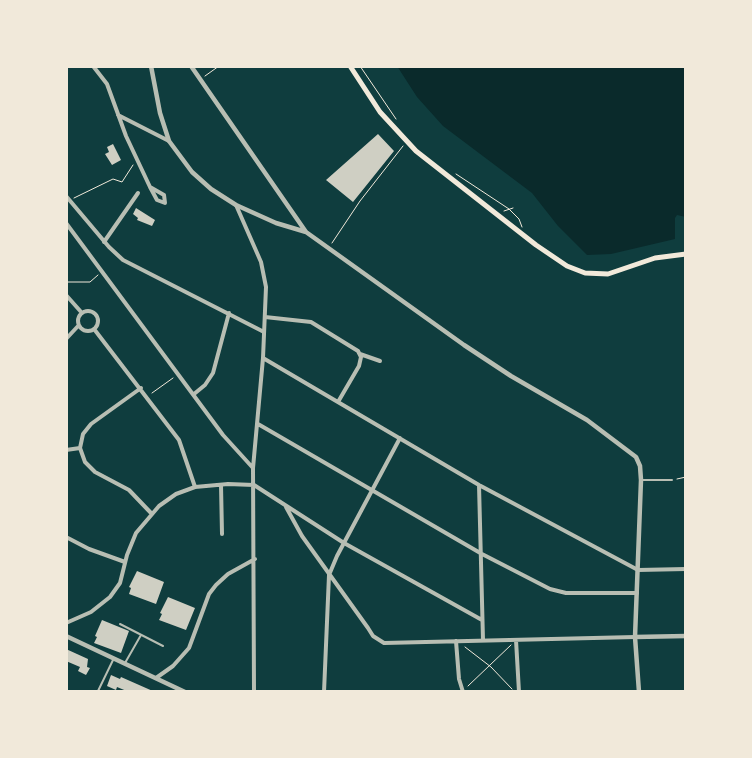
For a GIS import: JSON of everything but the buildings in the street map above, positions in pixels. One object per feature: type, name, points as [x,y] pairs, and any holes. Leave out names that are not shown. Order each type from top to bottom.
[{"type":"main road","points":[[350,66],[380,112],[406,142],[496,215],[555,259],[584,272],[608,274],[655,258],[686,254]]},
{"type":"street","points":[[93,66],[107,84],[137,161],[150,187],[158,200],[165,203],[164,196],[150,187]]},
{"type":"street","points":[[151,66],[160,113],[169,141],[201,181],[236,205],[276,223],[306,232],[464,346],[611,436],[636,457],[640,466],[641,480],[635,637],[639,692]]},
{"type":"street","points":[[191,66],[306,232]]},
{"type":"street","points":[[118,114],[169,141]]},
{"type":"street","points":[[104,242],[138,193]]},
{"type":"street","points":[[66,196],[68,202],[104,242],[132,265],[264,332]]},
{"type":"street","points":[[236,205],[264,270],[267,295],[253,468],[255,559],[254,692]]},
{"type":"street","points":[[66,223],[223,435],[253,468]]},
{"type":"street","points":[[66,295],[82,313]]},
{"type":"street","points":[[91,311],[96,315],[98,321],[94,329],[86,331],[79,325],[78,319],[82,313],[91,311]]},
{"type":"street","points":[[194,394],[213,373],[229,313]]},
{"type":"street","points":[[265,317],[311,322],[360,354],[380,361]]},
{"type":"street","points":[[66,339],[79,325]]},
{"type":"street","points":[[94,329],[141,388],[178,440],[195,487]]},
{"type":"street","points":[[338,402],[359,366],[360,354]]},
{"type":"street","points":[[263,358],[479,485],[638,570],[686,569]]},
{"type":"street","points":[[141,388],[91,424],[83,434],[80,448],[85,462],[96,472],[129,490],[151,513]]},
{"type":"street","points":[[258,424],[482,554],[555,591],[571,593],[637,593]]},
{"type":"street","points":[[324,692],[329,575],[400,438]]},
{"type":"street","points":[[66,450],[80,448]]},
{"type":"street","points":[[220,485],[222,534]]},
{"type":"street","points":[[66,624],[91,612],[110,597],[120,583],[125,562],[136,533],[151,513],[176,494],[195,487],[220,485],[254,486],[344,543],[482,620]]},
{"type":"street","points":[[479,485],[484,640]]},
{"type":"street","points":[[284,505],[302,536],[329,575],[379,641],[391,644],[686,636]]},
{"type":"street","points":[[66,537],[89,549],[125,562]]},
{"type":"street","points":[[156,678],[172,666],[189,648],[209,594],[216,585],[228,574],[255,559]]},
{"type":"street","points":[[66,636],[185,692]]},
{"type":"street","points":[[516,640],[519,692]]},
{"type":"street","points":[[456,641],[462,691]]},
{"type":"lane","points":[[641,480],[672,480]]},
{"type":"lane","points":[[120,624],[163,646]]},
{"type":"lane","points":[[125,663],[142,635]]},
{"type":"lane","points":[[98,691],[114,658]]},
{"type":"path","points":[[200,79],[219,66]]},
{"type":"path","points":[[360,66],[397,121]]},
{"type":"path","points":[[329,248],[360,201],[406,142]]},
{"type":"path","points":[[68,202],[112,179],[122,182],[137,161]]},
{"type":"path","points":[[456,174],[509,209],[519,219],[522,227]]},
{"type":"path","points":[[496,215],[513,208]]},
{"type":"path","points":[[66,282],[90,282],[102,271]]},
{"type":"path","points":[[147,396],[178,374]]},
{"type":"path","points":[[672,480],[686,478]]},
{"type":"path","points":[[462,691],[491,667],[516,640]]},
{"type":"path","points":[[456,641],[491,667],[514,692]]},
{"type":"water","points":[[397,66],[686,66],[686,217],[677,215],[675,218],[675,239],[611,254],[587,255],[558,226],[532,193],[443,126],[417,97]]}]
